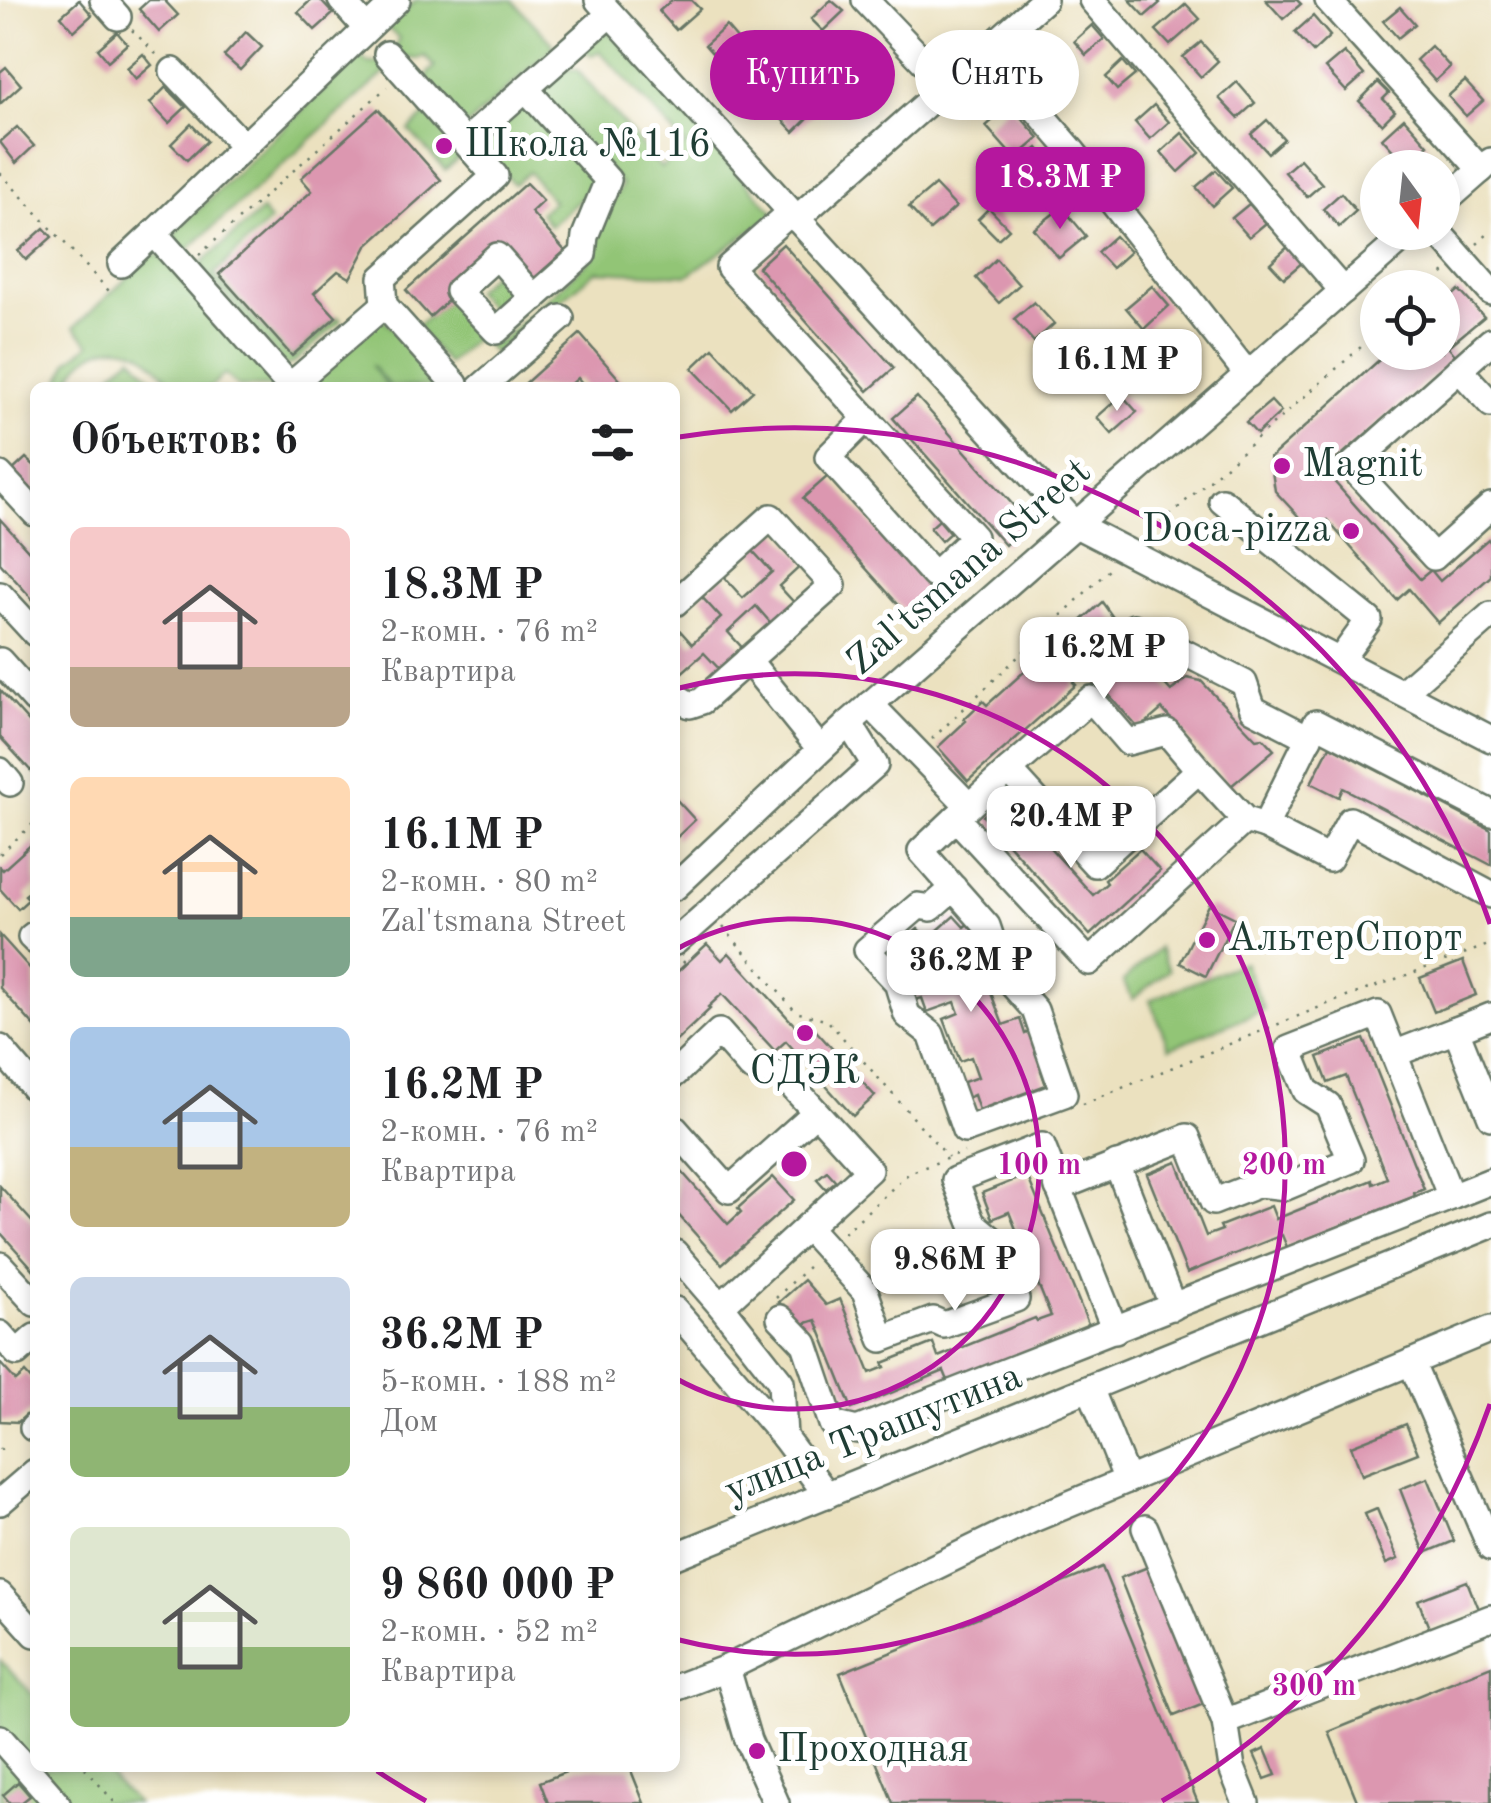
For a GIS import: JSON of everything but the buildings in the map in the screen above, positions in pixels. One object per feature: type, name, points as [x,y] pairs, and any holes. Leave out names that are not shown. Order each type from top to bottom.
[{"type":"street","points":[[341,0],[366,28]]},
{"type":"street","points":[[121,264],[397,0]]},
{"type":"street","points":[[865,0],[915,53]]},
{"type":"street","points":[[1010,30],[1044,0]]},
{"type":"street","points":[[1092,0],[1343,291]]},
{"type":"street","points":[[1328,0],[1486,166],[1460,188]]},
{"type":"street","points":[[466,142],[526,88],[604,7],[1076,525],[1491,739]]},
{"type":"street","points":[[395,63],[495,176],[382,278],[384,305],[464,382]]},
{"type":"street","points":[[173,71],[244,146]]},
{"type":"street","points":[[526,88],[608,180],[585,236],[582,254],[534,298]]},
{"type":"street","points":[[867,418],[828,457],[934,575],[974,537],[867,418],[729,268],[915,112]]},
{"type":"street","points":[[1046,120],[1248,375]]},
{"type":"street","points":[[154,233],[286,382]]},
{"type":"street","name":"Zal'tsmana Street","points":[[680,878],[849,722],[1390,250]]},
{"type":"street","points":[[1454,250],[1491,292]]},
{"type":"street","points":[[295,382],[384,305]]},
{"type":"street","points":[[473,382],[561,318]]},
{"type":"street","points":[[1491,341],[1460,369],[1491,404]]},
{"type":"street","points":[[1459,370],[1350,466],[1434,557],[1491,506]]},
{"type":"street","points":[[0,476],[30,508]]},
{"type":"street","points":[[1222,501],[1369,620],[1340,660]]},
{"type":"street","points":[[680,599],[771,518],[833,585],[702,701],[690,705],[680,699]]},
{"type":"street","points":[[0,594],[30,627]]},
{"type":"street","points":[[1403,692],[1491,615]]},
{"type":"street","points":[[1134,627],[1244,683],[1252,710],[1309,738]]},
{"type":"street","points":[[748,660],[820,750]]},
{"type":"street","points":[[0,661],[30,694]]},
{"type":"street","points":[[954,888],[931,908],[918,906],[867,950],[897,982],[908,1015],[932,1034],[965,1130],[1064,1094],[1035,1010],[1003,974],[987,926],[954,888],[921,851],[1092,699],[1128,742],[1167,732],[1199,770],[1255,823],[1328,859],[1350,820],[1491,895]]},
{"type":"street","points":[[870,704],[917,753],[1089,962],[1255,823],[1316,723],[1491,813]]},
{"type":"street","points":[[681,951],[875,765],[849,722]]},
{"type":"street","points":[[1009,770],[1096,864],[1199,770]]},
{"type":"street","points":[[1058,1188],[1188,1137],[1213,1202],[1258,1184],[1286,1186],[1351,1160],[1328,1105],[1306,1091],[1289,1049],[1378,1014],[1451,1197]]},
{"type":"street","points":[[1394,1054],[1491,1016]]},
{"type":"street","points":[[1456,1030],[1491,1117]]},
{"type":"street","points":[[680,1069],[719,1032],[751,1068],[784,1076],[869,1170],[720,1306]]},
{"type":"street","points":[[0,1048],[30,1077]]},
{"type":"street","points":[[680,1135],[729,1190],[816,1112]]},
{"type":"street","points":[[807,1227],[864,1291],[882,1339],[933,1320],[944,1325],[1016,1299],[994,1241],[972,1223],[955,1180],[1042,1146],[1114,1330]]},
{"type":"street","points":[[1117,1164],[1173,1307]]},
{"type":"street","points":[[775,1310],[805,1344],[832,1424],[857,1430],[1491,1181]]},
{"type":"street","name":"улица Трашутина","points":[[680,1554],[1491,1225]]},
{"type":"street","points":[[680,1260],[781,1382],[784,1437]]},
{"type":"street","points":[[0,1265],[30,1298]]},
{"type":"street","points":[[680,1316],[784,1437],[827,1495]]},
{"type":"street","points":[[680,1686],[727,1668],[1031,1520],[1491,1329]]},
{"type":"street","points":[[0,1334],[17,1353],[30,1348]]},
{"type":"street","points":[[1411,1362],[1491,1548]]},
{"type":"street","points":[[1090,1388],[1127,1480]]},
{"type":"street","points":[[0,1502],[30,1476]]},
{"type":"street","points":[[1145,1528],[1224,1722],[1232,1768],[1246,1803]]},
{"type":"street","points":[[0,1595],[30,1628]]},
{"type":"street","points":[[1224,1722],[1491,1618]]},
{"type":"street","points":[[727,1668],[748,1740],[776,1803]]},
{"type":"street","points":[[0,1738],[30,1772]]},
{"type":"street","points":[[30,1772],[58,1803]]},
{"type":"path","points":[[111,8],[173,71]]},
{"type":"path","points":[[185,267],[395,63]]},
{"type":"path","points":[[0,173],[109,291]]},
{"type":"path","points":[[917,753],[1129,550],[1360,348]]},
{"type":"path","points":[[0,854],[30,827]]},
{"type":"path","points":[[723,927],[796,1012],[828,1021],[950,1158]]},
{"type":"path","points":[[1074,1107],[1325,1005],[1491,944]]},
{"type":"path","points":[[775,1310],[827,1248],[910,1173],[967,1150]]},
{"type":"path","points":[[88,1772],[115,1803]]},
{"type":"green space","points":[[416,0],[512,0],[553,48],[469,124],[463,125],[426,87],[428,73],[435,67],[425,56],[400,58],[395,50],[399,38],[386,27]]},
{"type":"green space","points":[[607,29],[775,214],[688,275],[596,271],[495,354],[477,336],[448,364],[416,327],[451,297],[497,344],[594,256],[590,241],[622,185],[538,91],[561,72],[577,70],[661,168],[685,145],[600,51],[586,53],[585,48]]},
{"type":"green space","points":[[360,55],[367,63],[382,63],[387,71],[183,254],[175,237],[180,227]]},
{"type":"green space","points":[[524,104],[593,176],[592,189],[550,226],[540,213],[553,201],[529,172],[514,184],[481,149],[481,144]]},
{"type":"green space","points":[[427,114],[460,151],[457,160],[445,170],[409,130]]},
{"type":"green space","points":[[262,211],[270,221],[214,274],[291,358],[338,317],[341,321],[292,364],[285,365],[199,265]]},
{"type":"green space","points":[[152,255],[159,255],[275,382],[233,382],[225,374],[216,382],[171,382],[147,357],[118,347],[87,358],[69,382],[60,382],[69,361],[90,344],[74,327]]},
{"type":"green space","points":[[497,269],[525,297],[498,317],[474,291]]},
{"type":"green space","points":[[382,318],[443,382],[386,382],[371,365],[384,382],[305,382]]},
{"type":"green space","points":[[132,356],[155,382],[103,382]]},
{"type":"green space","points":[[1159,948],[1169,970],[1133,999],[1123,981]]},
{"type":"green space","points":[[1244,962],[1264,1010],[1169,1048],[1150,1000]]},
{"type":"green space","points":[[0,1660],[30,1692],[30,1772],[106,1772],[136,1803],[0,1803]]},
{"type":"place","name":"Школа №116","points":[[444,146]]},
{"type":"place","name":"Magnit","points":[[1282,466]]},
{"type":"place","name":"Doca-pizza","points":[[1351,531]]},
{"type":"place","name":"АльтерСпорт","points":[[1207,940]]},
{"type":"place","name":"СДЭК","points":[[805,1033]]},
{"type":"place","name":"Проходная","points":[[757,1751]]}]
